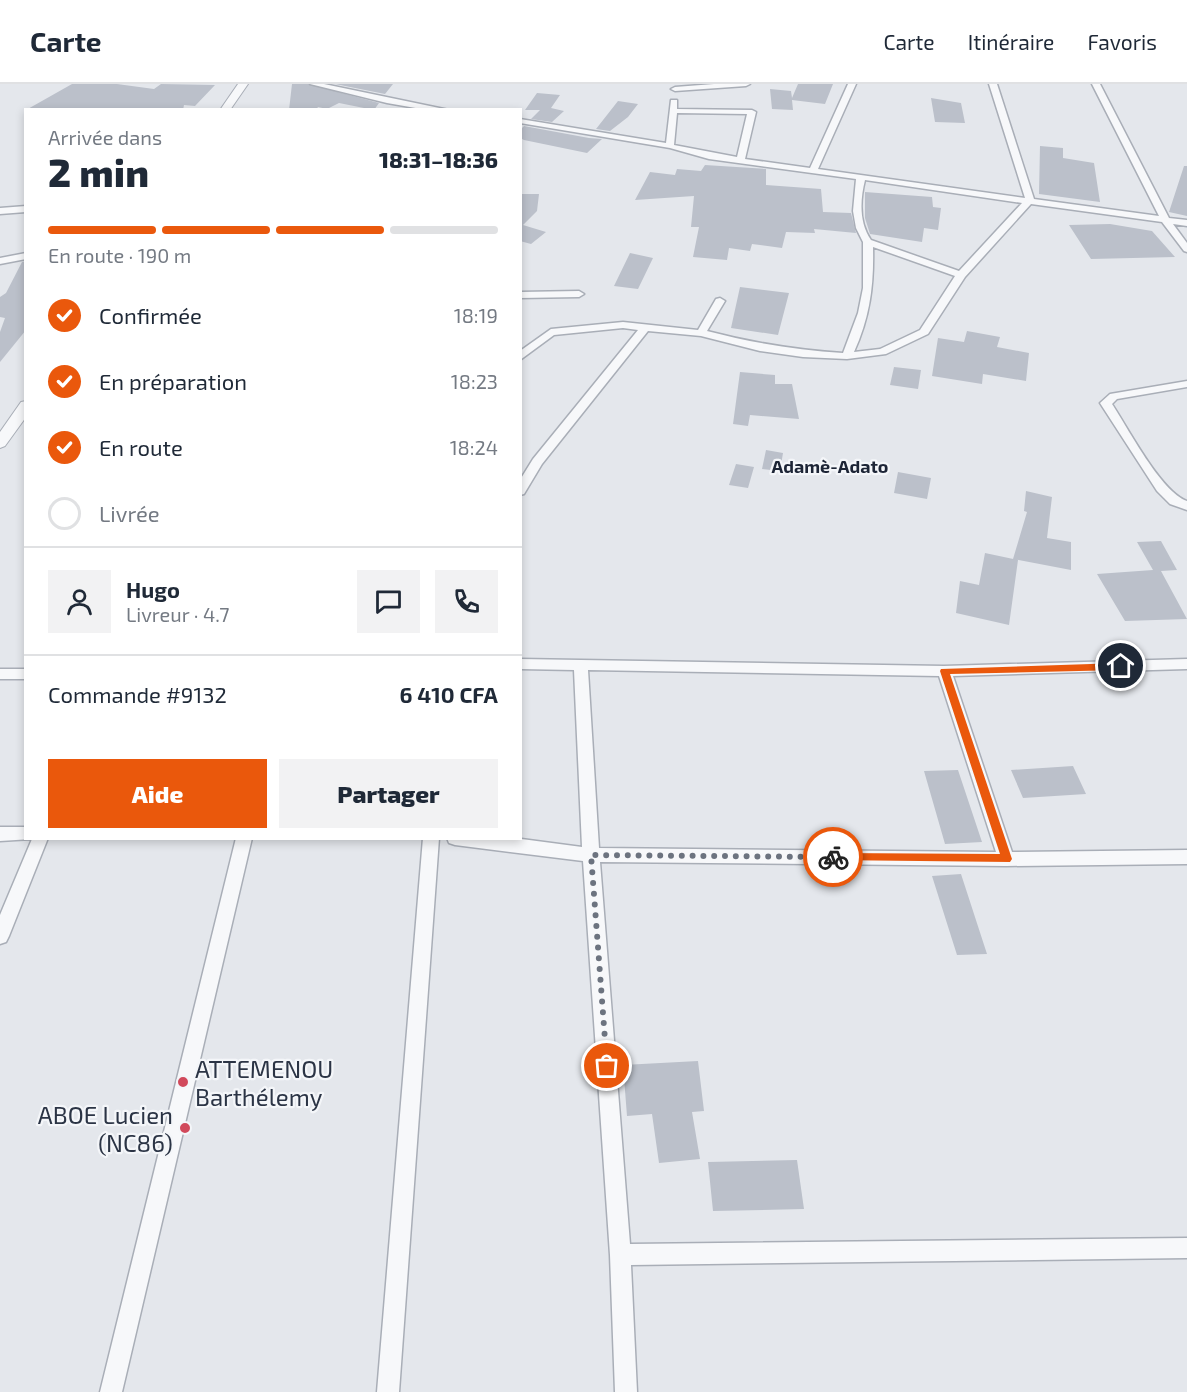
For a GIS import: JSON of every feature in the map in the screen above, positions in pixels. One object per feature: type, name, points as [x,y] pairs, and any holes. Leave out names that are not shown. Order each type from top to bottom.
[{"type":"street","points":[[226,108],[243,84]]},
{"type":"street","points":[[314,84],[433,108]]},
{"type":"street","points":[[670,147],[675,86],[746,84]]},
{"type":"street","points":[[813,171],[852,84]]},
{"type":"street","points":[[993,84],[1030,199]]},
{"type":"street","points":[[1096,84],[1166,221],[1187,249]]},
{"type":"street","points":[[673,111],[752,112],[741,159]]},
{"type":"street","points":[[522,121],[709,156],[1030,199],[1187,223]]},
{"type":"street","points":[[861,177],[857,194],[860,228],[862,236],[868,242],[961,275]]},
{"type":"street","points":[[522,355],[551,332],[602,326],[646,327],[701,333],[760,348],[803,354],[847,356],[882,352],[924,332],[961,275],[1030,199]]},
{"type":"street","points":[[0,211],[24,209]]},
{"type":"street","points":[[847,356],[861,327],[866,310],[868,242]]},
{"type":"street","points":[[0,261],[24,256]]},
{"type":"street","points":[[522,295],[579,294]]},
{"type":"street","points":[[701,333],[720,301]]},
{"type":"street","points":[[522,488],[537,462],[646,327]]},
{"type":"street","points":[[1187,384],[1114,396],[1106,403],[1161,488],[1174,501],[1187,506]]},
{"type":"street","points":[[0,442],[24,408]]},
{"type":"street","points":[[522,664],[944,671],[1187,664]]},
{"type":"street","points":[[581,666],[591,855],[620,1255],[626,1392]]},
{"type":"street","points":[[944,671],[1006,859]]},
{"type":"street","points":[[0,674],[24,674]]},
{"type":"street","points":[[0,834],[24,834]]},
{"type":"street","points":[[0,936],[39,840]]},
{"type":"street","points":[[111,1392],[244,840]]},
{"type":"street","points":[[388,1392],[431,840]]},
{"type":"street","points":[[471,840],[591,855],[1006,859],[1187,857]]},
{"type":"street","points":[[620,1255],[1187,1248]]},
{"type":"building","points":[[72,84],[117,84],[154,89],[161,84],[215,85],[195,106],[184,105],[183,108],[30,108]]},
{"type":"building","points":[[292,84],[308,84],[379,103],[375,108],[339,103],[329,108],[289,108]]},
{"type":"building","points":[[335,84],[393,84],[385,94]]},
{"type":"building","points":[[798,84],[833,84],[825,104],[792,100],[793,110],[772,109],[770,89],[791,91],[792,98]]},
{"type":"building","points":[[537,93],[560,95],[551,108],[564,111],[552,122],[531,119],[540,110],[525,110]]},
{"type":"building","points":[[931,98],[961,103],[965,123],[935,122]]},
{"type":"building","points":[[618,101],[638,104],[628,117],[610,131],[596,129]]},
{"type":"building","points":[[524,126],[602,139],[587,153],[524,140],[522,139]]},
{"type":"building","points":[[1040,146],[1063,148],[1063,158],[1094,163],[1100,202],[1039,194]]},
{"type":"building","points":[[705,165],[766,169],[766,185],[821,189],[823,212],[851,213],[856,233],[814,229],[815,233],[786,232],[782,248],[752,244],[750,251],[729,248],[727,260],[693,257],[699,227],[691,227],[694,196],[635,200],[650,172],[675,175],[677,169],[701,171]]},
{"type":"building","points":[[1184,166],[1187,166],[1187,216],[1169,212]]},
{"type":"building","points":[[865,192],[932,197],[933,207],[941,208],[938,230],[924,228],[922,242],[870,234],[865,218]]},
{"type":"building","points":[[522,194],[539,194],[537,211],[523,225],[546,232],[531,244],[522,242]]},
{"type":"building","points":[[1110,224],[1152,231],[1175,257],[1091,259],[1069,225]]},
{"type":"building","points":[[630,253],[653,258],[638,289],[614,286]]},
{"type":"building","points":[[24,262],[24,332],[0,362],[0,332],[5,318],[0,317],[0,297],[6,293]]},
{"type":"building","points":[[740,287],[789,293],[778,335],[731,328]]},
{"type":"building","points":[[967,331],[1000,337],[997,347],[1029,353],[1026,381],[983,374],[982,384],[932,376],[938,338],[964,342]]},
{"type":"building","points":[[894,367],[921,370],[918,389],[890,385]]},
{"type":"building","points":[[740,372],[775,375],[775,384],[792,384],[799,419],[750,415],[748,426],[733,424]]},
{"type":"building","points":[[766,450],[783,453],[780,471],[762,469]]},
{"type":"building","points":[[736,464],[754,467],[748,488],[729,485]]},
{"type":"building","points":[[898,472],[931,478],[927,499],[894,493]]},
{"type":"building","points":[[1026,491],[1052,497],[1047,538],[1071,542],[1071,570],[1013,559],[1027,512],[1024,511]]},
{"type":"building","points":[[1161,541],[1177,570],[1161,571],[1187,619],[1125,621],[1097,574],[1153,570],[1137,542]]},
{"type":"building","points":[[985,553],[1018,560],[1009,625],[956,613],[960,581],[979,585]]},
{"type":"building","points":[[1073,766],[1086,794],[1023,798],[1011,770]]},
{"type":"building","points":[[958,770],[982,842],[945,844],[924,771]]},
{"type":"building","points":[[961,874],[987,954],[957,955],[932,876]]},
{"type":"building","points":[[698,1061],[704,1111],[692,1112],[700,1159],[659,1163],[652,1114],[627,1116],[623,1065]]},
{"type":"building","points":[[797,1160],[804,1209],[713,1211],[708,1162]]},
{"type":"way so far","points":[[607,1066],[591,855],[833,857]]},
{"type":"place","name":"ATTEMENOU Barthélemy","points":[[183,1082]]},
{"type":"place","name":"ABOE Lucien (NC86)","points":[[185,1128]]},
{"type":"district","name":"Adamè-Adato","points":[[830,466]]},
{"type":"route","points":[[833,857],[1006,859],[944,671],[1121,666]]}]
